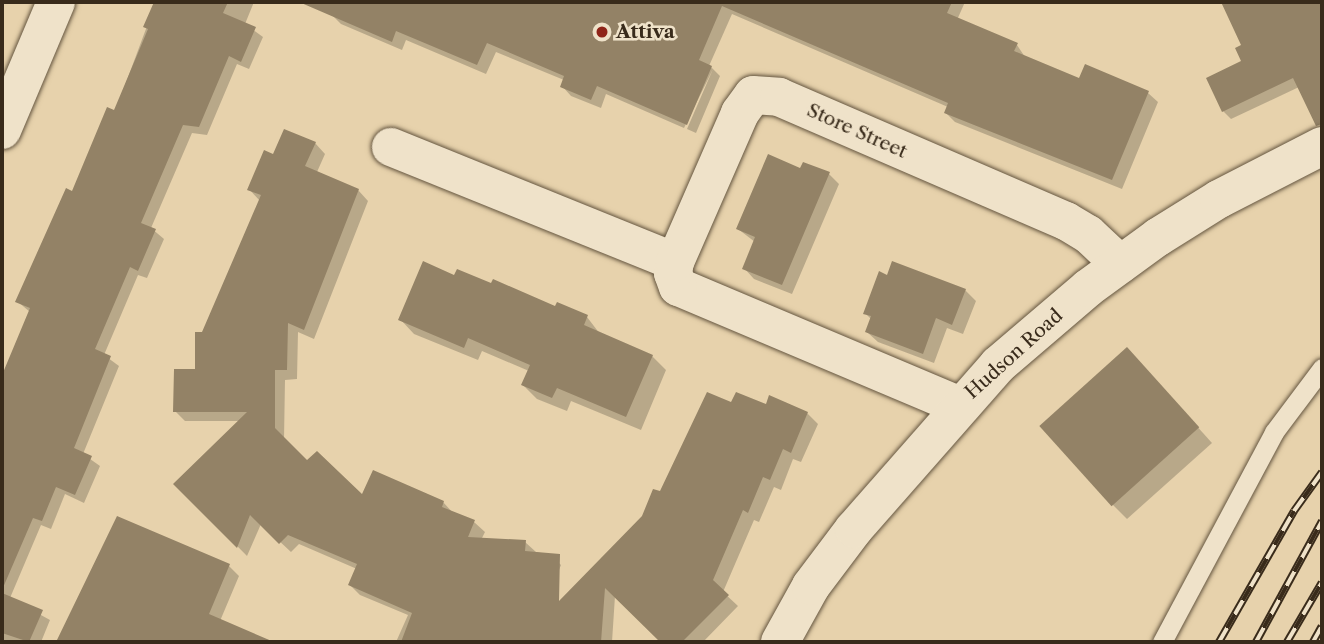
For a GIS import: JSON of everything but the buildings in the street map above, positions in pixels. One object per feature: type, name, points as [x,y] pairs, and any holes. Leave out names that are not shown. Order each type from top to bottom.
[{"type":"street","points":[[2,130],[56,2]]},
{"type":"street","name":"Store Street","points":[[675,262],[740,113],[753,95],[763,93],[1066,221],[1088,234],[1120,264]]},
{"type":"street","name":"Hudson Road","points":[[780,642],[811,586],[853,529],[958,405],[998,365],[1120,264],[1219,199],[1322,146]]},
{"type":"street","points":[[391,147],[675,262],[673,278],[685,292],[958,405]]},
{"type":"lane","points":[[1162,642],[1273,432],[1322,368]]},
{"type":"railway","points":[[1219,642],[1294,511],[1322,472]]},
{"type":"railway","points":[[1256,642],[1322,521]]},
{"type":"railway","points":[[1287,642],[1322,582]]},
{"type":"railway","points":[[1313,642],[1322,626]]},
{"type":"place","name":"Attiva","points":[[602,32]]}]
